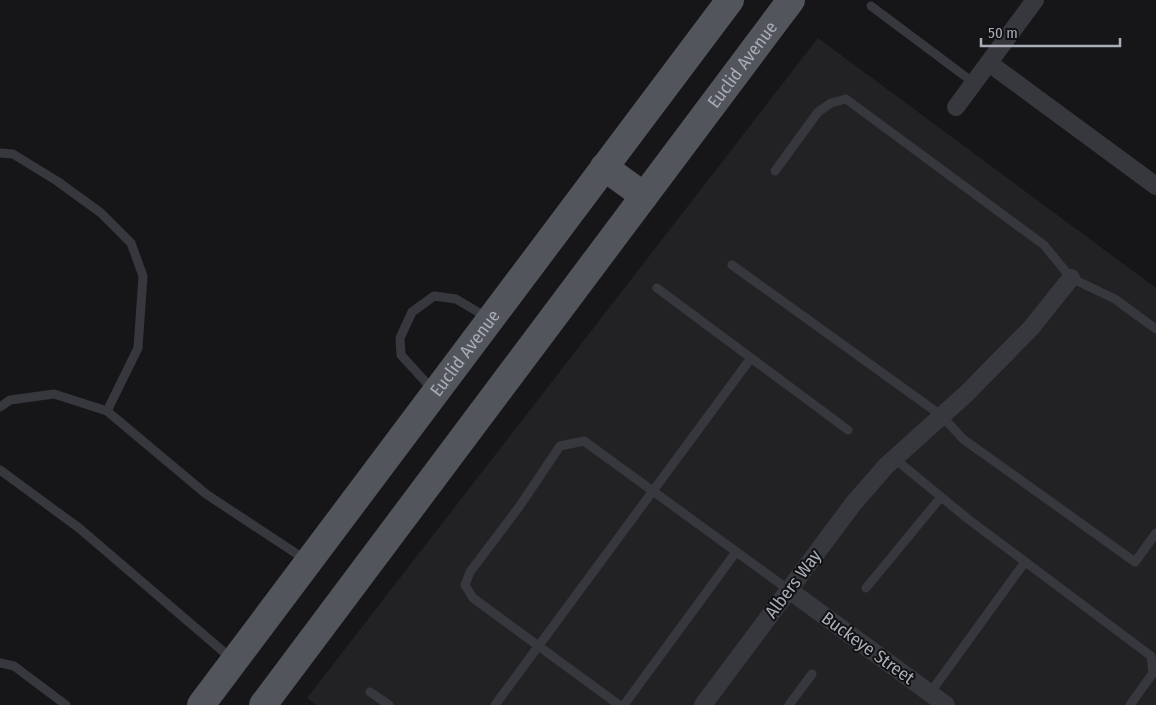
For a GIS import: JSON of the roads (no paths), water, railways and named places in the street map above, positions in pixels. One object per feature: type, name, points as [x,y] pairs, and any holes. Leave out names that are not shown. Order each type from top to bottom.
[{"type":"main road","name":"Euclid Avenue","points":[[201,705],[730,0]]},
{"type":"main road","name":"Euclid Avenue","points":[[263,705],[791,0]]},
{"type":"main road","points":[[604,167],[644,196]]},
{"type":"street","points":[[956,107],[1035,0]]},
{"type":"street","points":[[989,63],[1156,186]]},
{"type":"street","name":"Albers Way","points":[[703,705],[853,504],[890,462],[942,416],[1031,328],[1071,278]]},
{"type":"street","name":"Buckeye Street","points":[[789,590],[946,705]]},
{"type":"lane","points":[[871,6],[974,83]]},
{"type":"lane","points":[[775,170],[818,112],[831,103],[846,99],[1044,245],[1071,278],[1115,298],[1156,329]]},
{"type":"lane","points":[[0,153],[12,154],[57,181],[101,213],[131,243],[143,276],[138,348],[107,411]]},
{"type":"lane","points":[[732,265],[942,416],[963,439],[1135,562],[1156,533]]},
{"type":"lane","points":[[657,288],[848,430]]},
{"type":"lane","points":[[435,392],[401,355],[400,338],[412,312],[434,296],[456,299],[490,320]]},
{"type":"lane","points":[[495,705],[751,358]]},
{"type":"lane","points":[[0,407],[10,400],[54,394],[107,411],[206,494],[308,562]]},
{"type":"lane","points":[[619,705],[473,598],[465,585],[470,572],[519,508],[560,446],[584,441],[789,590]]},
{"type":"lane","points":[[890,462],[941,497],[1154,658],[1153,673],[1130,705]]},
{"type":"lane","points":[[0,470],[79,528],[234,660]]},
{"type":"lane","points":[[866,588],[941,497]]},
{"type":"lane","points":[[624,705],[736,552]]},
{"type":"lane","points":[[930,693],[1025,562]]},
{"type":"lane","points":[[0,663],[14,666],[66,705]]},
{"type":"lane","points":[[790,705],[812,674]]},
{"type":"lane","points":[[370,692],[388,705]]}]
